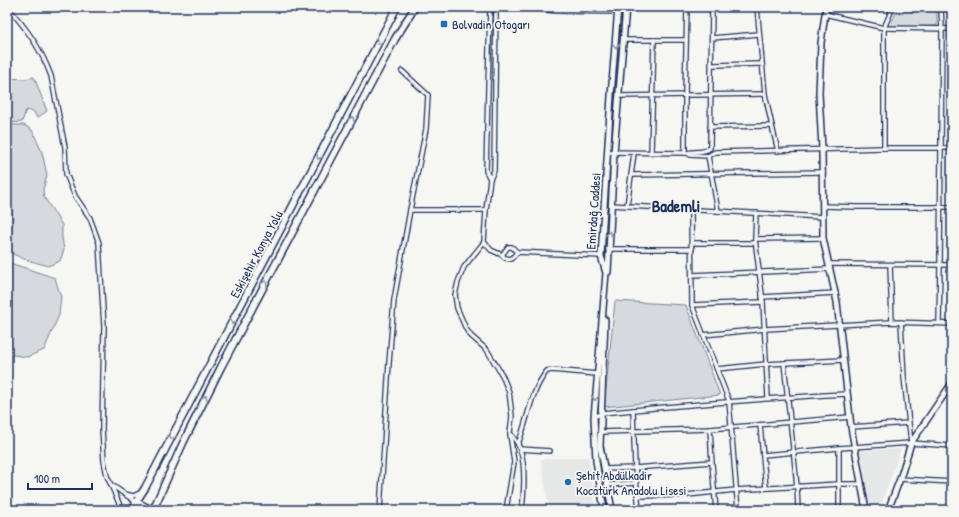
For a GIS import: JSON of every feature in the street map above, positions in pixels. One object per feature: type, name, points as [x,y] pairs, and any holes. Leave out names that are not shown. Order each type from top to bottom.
[{"type":"highway","name":"Eskişehir Konya Yolu","points":[[132,510],[145,488],[397,7]]},
{"type":"highway","points":[[136,502],[153,510],[183,443],[221,367],[395,39],[415,7]]},
{"type":"main road","name":"Emirdağ Caddesi","points":[[612,510],[600,446],[608,249],[618,96],[626,7]]},
{"type":"main road","points":[[827,7],[821,42],[819,93],[823,172],[823,238],[836,293],[851,428],[866,510]]},
{"type":"main road","name":"Emirdağ Caddesi","points":[[604,510],[596,461],[594,417],[606,273],[601,256],[618,9]]},
{"type":"main road","points":[[888,510],[900,480],[911,443],[952,383]]},
{"type":"street","points":[[7,7],[28,32],[47,65],[52,81],[65,147],[66,174],[75,196],[90,218],[99,243],[104,327],[102,429],[104,461],[107,476],[122,510]]},
{"type":"street","points":[[490,7],[486,171],[490,179]]},
{"type":"street","points":[[496,7],[494,171],[490,179],[484,242],[464,267],[455,295],[457,308],[466,329],[471,336],[487,350],[502,375],[509,392],[512,416],[510,433],[514,462],[506,510]]},
{"type":"street","points":[[520,7],[557,11],[618,9],[626,7],[701,7]]},
{"type":"street","points":[[686,153],[684,95],[687,7]]},
{"type":"street","points":[[608,152],[686,153],[706,151],[710,148],[712,7]]},
{"type":"street","points":[[757,7],[765,94],[778,151]]},
{"type":"street","points":[[884,148],[884,28],[893,7]]},
{"type":"street","points":[[939,323],[941,206],[941,7]]},
{"type":"street","points":[[825,14],[884,28],[952,29]]},
{"type":"street","points":[[712,38],[759,34]]},
{"type":"street","points":[[623,40],[686,40]]},
{"type":"street","points":[[651,153],[654,40]]},
{"type":"street","points":[[712,65],[762,64]]},
{"type":"street","points":[[380,510],[394,300],[426,129],[428,95],[402,71]]},
{"type":"street","points":[[618,96],[765,94]]},
{"type":"street","points":[[710,127],[772,126]]},
{"type":"street","points":[[686,153],[690,155],[708,156],[715,152],[952,148]]},
{"type":"street","points":[[627,206],[634,153]]},
{"type":"street","points":[[708,156],[718,211]]},
{"type":"street","points":[[631,176],[823,172]]},
{"type":"street","points":[[611,205],[822,217]]},
{"type":"street","points":[[823,206],[952,207]]},
{"type":"street","points":[[410,210],[486,210]]},
{"type":"street","points":[[691,210],[692,305],[729,402],[738,510]]},
{"type":"street","points":[[756,213],[755,241],[763,302],[768,398]]},
{"type":"street","points":[[692,243],[823,238]]},
{"type":"street","points":[[484,242],[491,250],[502,254],[505,258],[511,259],[517,252]]},
{"type":"street","points":[[502,254],[508,247],[512,247],[517,252],[601,256]]},
{"type":"street","points":[[608,249],[692,250]]},
{"type":"street","points":[[890,265],[892,322]]},
{"type":"street","points":[[692,275],[829,267],[952,265]]},
{"type":"street","points":[[762,297],[836,293]]},
{"type":"street","points":[[692,305],[763,302]]},
{"type":"street","points":[[703,335],[765,329],[892,322],[952,324]]},
{"type":"street","points":[[901,322],[904,377],[911,443]]},
{"type":"street","points":[[717,369],[766,364],[843,360]]},
{"type":"street","points":[[784,363],[794,452],[798,510]]},
{"type":"street","points":[[518,444],[525,429],[529,407],[541,379],[547,371],[552,370],[597,374]]},
{"type":"street","points":[[594,417],[602,413],[633,410],[768,398],[847,394]]},
{"type":"street","points":[[633,410],[635,468],[639,510]]},
{"type":"street","points":[[601,432],[710,429],[850,417]]},
{"type":"street","points":[[851,428],[909,423]]},
{"type":"street","points":[[760,425],[766,488]]},
{"type":"street","points":[[710,429],[711,462],[716,510]]},
{"type":"street","points":[[510,433],[520,449],[524,475],[522,510]]},
{"type":"street","points":[[763,456],[839,448],[911,443],[952,446]]},
{"type":"street","points":[[839,448],[839,510]]},
{"type":"street","points":[[520,449],[550,452]]},
{"type":"street","points":[[604,469],[711,462]]},
{"type":"street","points":[[900,480],[952,482]]},
{"type":"street","points":[[607,485],[636,482]]},
{"type":"street","points":[[637,496],[687,495],[797,486],[861,484]]},
{"type":"street","points":[[112,485],[136,502]]},
{"type":"street","points":[[124,494],[133,496],[139,494],[145,488]]},
{"type":"shaded area","points":[[898,7],[937,7],[937,26],[890,27]]},
{"type":"shaded area","points":[[34,77],[47,111],[37,118],[34,112],[26,110],[22,122],[7,123],[7,78],[25,79]]},
{"type":"shaded area","points":[[7,125],[24,125],[32,130],[42,152],[47,175],[43,190],[44,197],[62,225],[64,250],[60,261],[48,266],[13,254],[7,246],[7,240],[13,224],[11,194],[7,193]]},
{"type":"shaded area","points":[[7,262],[55,278],[61,297],[59,315],[44,350],[27,357],[7,354]]},
{"type":"shaded area","points":[[615,301],[686,305],[720,395],[604,407]]},
{"type":"shaded area","points":[[901,449],[879,510],[870,510],[859,451]]},
{"type":"shaded area","name":"Şehit Abdülkadir Kocatürk Anadolu Lisesi","points":[[589,457],[596,510],[543,510],[549,509],[541,459]]},
{"type":"place","name":"Bolvadin Otogarı","points":[[444,24]]},
{"type":"place","name":"Şehit Abdülkadir Kocatürk Anadolu Lisesi","points":[[568,482]]},
{"type":"district","name":"Bademli","points":[[676,205]]}]
